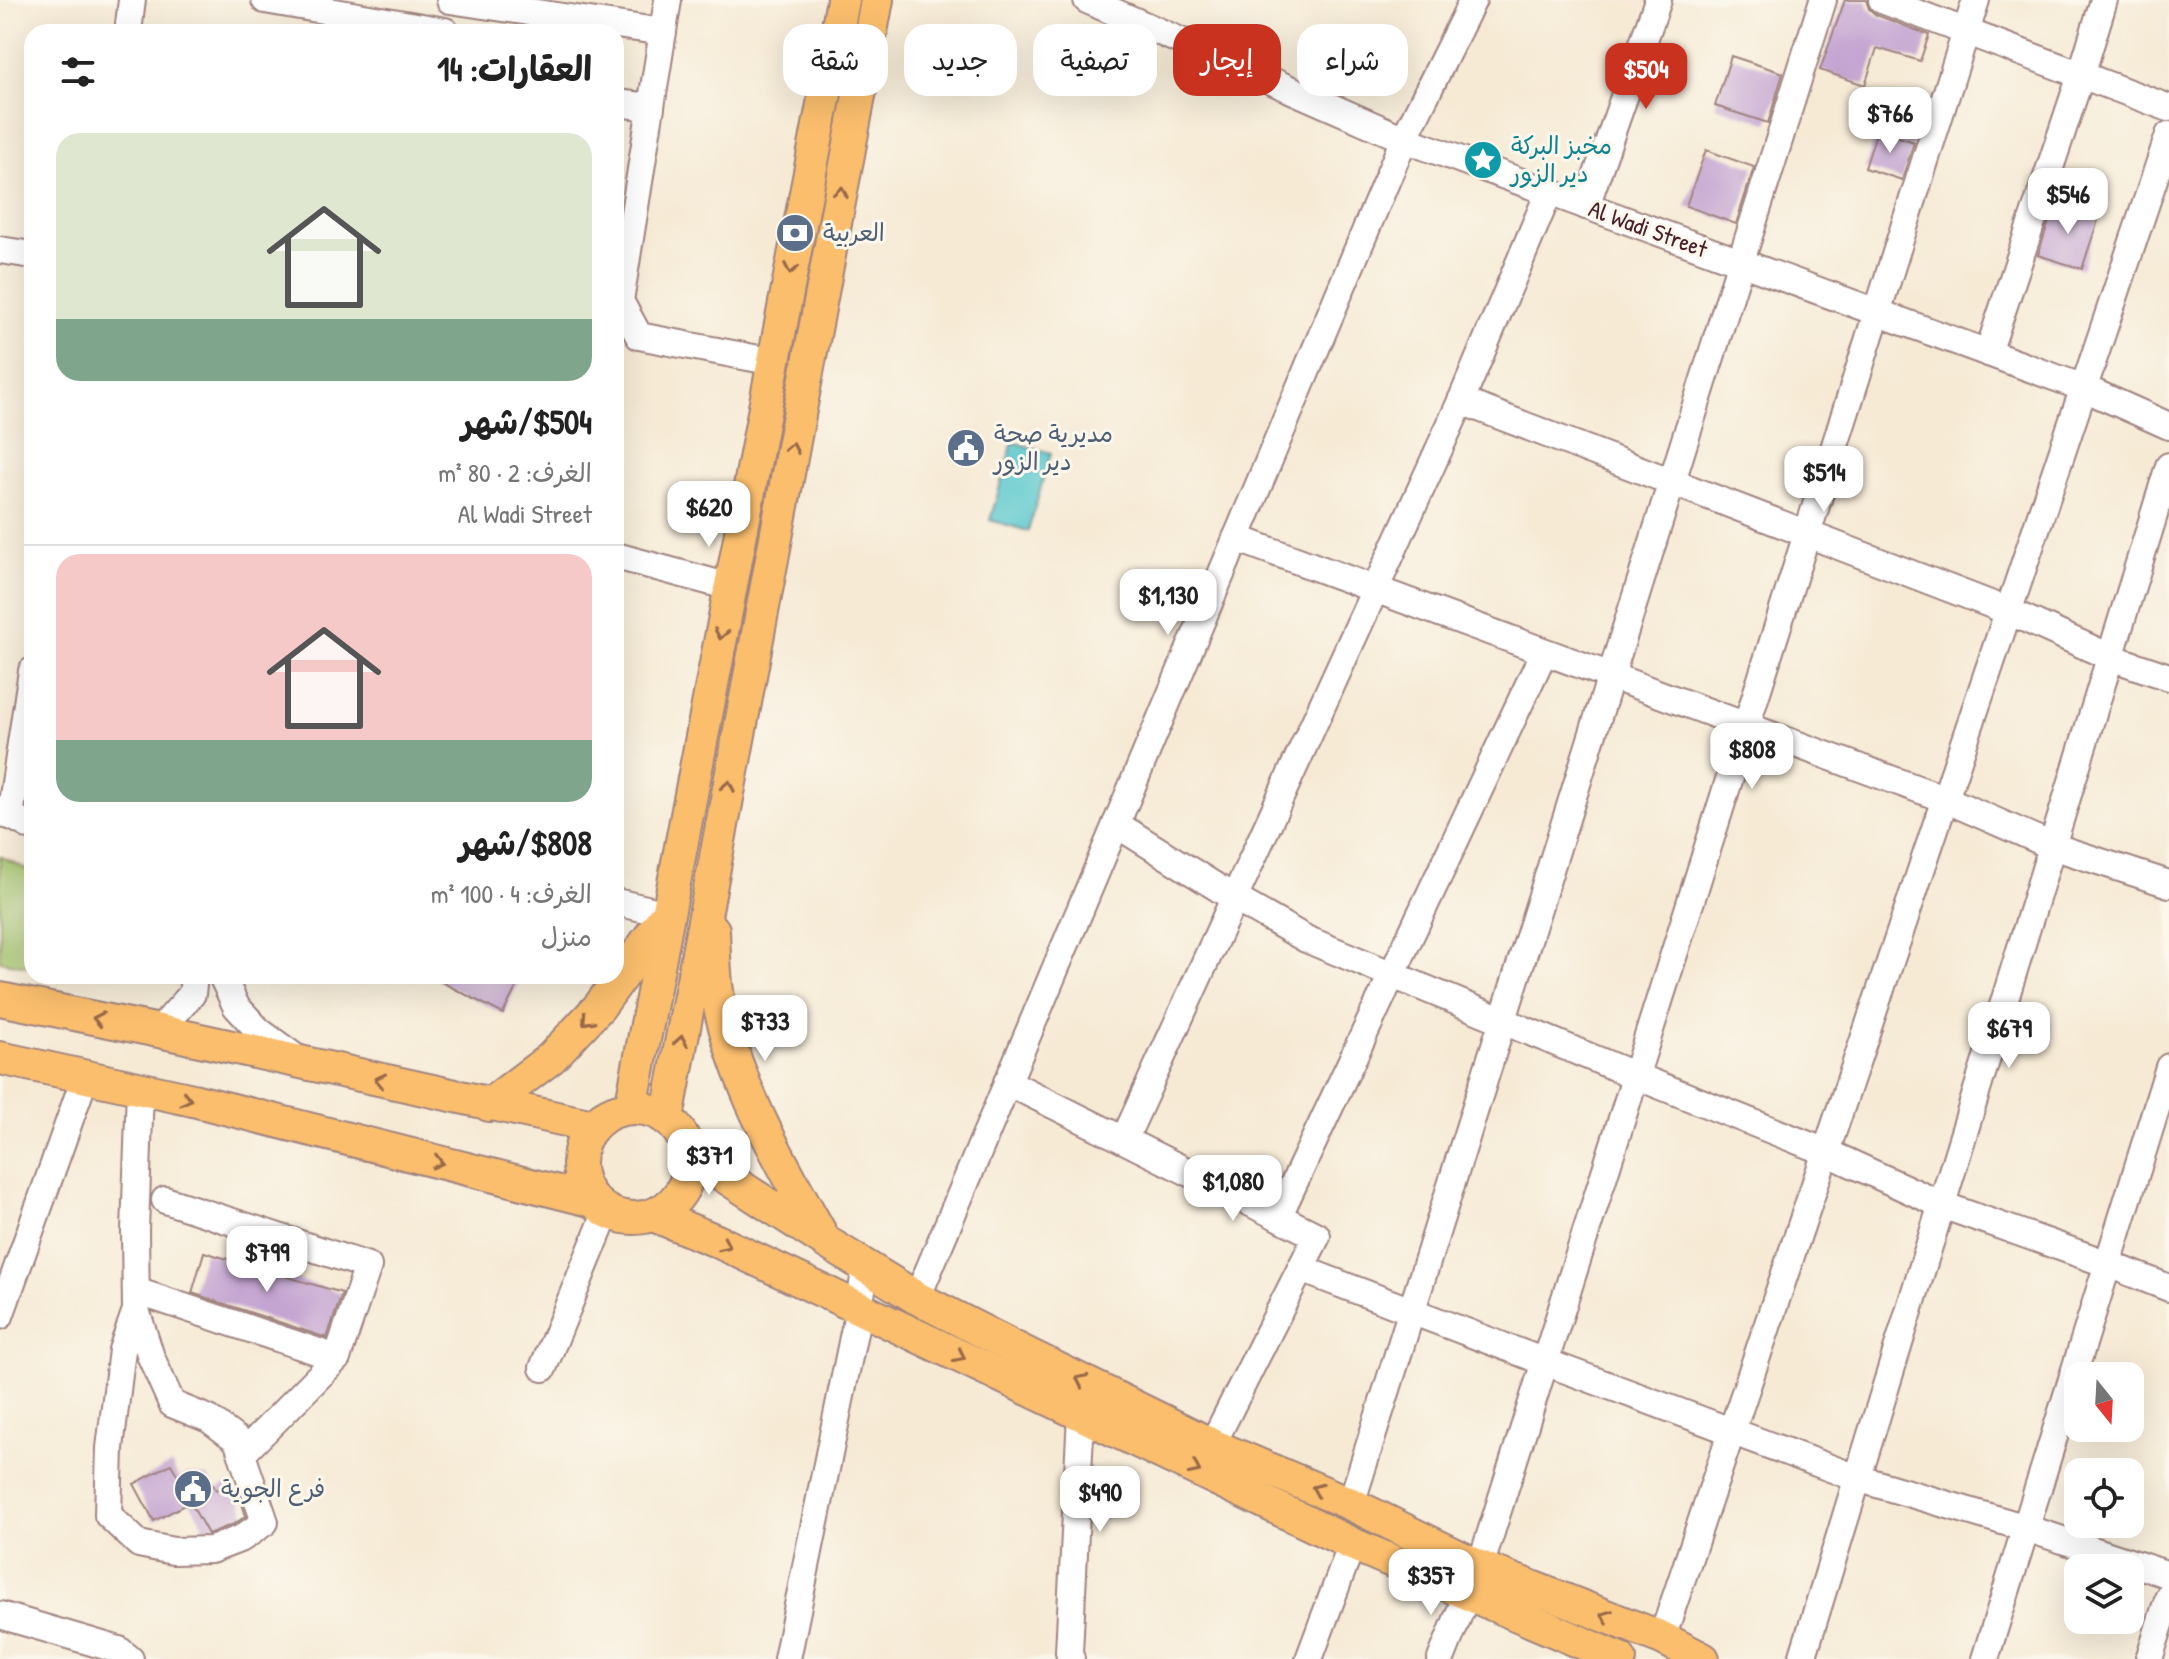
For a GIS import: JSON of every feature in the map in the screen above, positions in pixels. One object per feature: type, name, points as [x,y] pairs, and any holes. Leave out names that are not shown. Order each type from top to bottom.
[{"type":"main road","points":[[631,1108],[843,0]]},
{"type":"main road","points":[[667,1118],[877,0]]},
{"type":"main road","points":[[710,882],[717,995],[735,1063],[763,1130],[826,1242]]},
{"type":"main road","points":[[624,973],[668,914]]},
{"type":"main road","points":[[489,1105],[551,1058],[616,984]]},
{"type":"main road","points":[[0,999],[593,1126]]},
{"type":"main road","points":[[0,1058],[140,1089],[600,1206],[622,1217],[653,1215],[680,1194],[687,1178],[689,1161],[686,1144],[667,1118],[650,1110],[631,1108],[616,1111],[593,1126],[579,1156],[579,1172],[585,1188],[600,1206]]},
{"type":"main road","points":[[686,1144],[724,1176],[917,1298],[1212,1445],[1351,1504],[1474,1580],[1620,1659]]},
{"type":"main road","points":[[653,1215],[717,1241],[1352,1544],[1662,1638],[1703,1659]]},
{"type":"street","points":[[129,24],[132,0]]},
{"type":"street","points":[[265,0],[404,24]]},
{"type":"street","points":[[446,24],[450,0],[534,23]]},
{"type":"street","points":[[624,229],[651,107],[668,0]]},
{"type":"street","name":"Al Wadi Street","points":[[1087,0],[1404,139],[2084,388],[2169,426]]},
{"type":"street","points":[[917,1298],[1404,139],[1473,0]]},
{"type":"street","points":[[1586,206],[1658,0]]},
{"type":"street","points":[[1351,1504],[1823,0]]},
{"type":"street","points":[[1882,0],[2169,108]]},
{"type":"street","points":[[1441,1659],[1474,1580],[1545,1362],[1976,0]]},
{"type":"street","points":[[1988,353],[2104,0]]},
{"type":"street","points":[[624,29],[663,32]]},
{"type":"street","points":[[624,104],[651,107]]},
{"type":"street","points":[[1662,1638],[2169,135]]},
{"type":"street","points":[[1124,1140],[1461,401],[1549,192]]},
{"type":"street","points":[[0,250],[24,254]]},
{"type":"street","points":[[624,308],[639,336],[774,362]]},
{"type":"street","points":[[1461,401],[2008,611],[2110,657],[2169,677]]},
{"type":"street","points":[[1802,1659],[2169,466]]},
{"type":"street","points":[[1236,538],[1945,799],[2052,846],[2169,884]]},
{"type":"street","points":[[624,558],[730,587]]},
{"type":"street","points":[[1278,1217],[1544,652]]},
{"type":"street","points":[[14,818],[24,736]]},
{"type":"street","points":[[1116,824],[1306,939],[1826,1152],[1942,1205],[2169,1288]]},
{"type":"street","points":[[624,904],[668,914]]},
{"type":"street","points":[[159,1031],[192,994],[193,984]]},
{"type":"street","points":[[226,984],[236,1006],[259,1031],[302,1062]]},
{"type":"street","points":[[1985,1659],[2169,1067]]},
{"type":"street","points":[[0,1316],[85,1077]]},
{"type":"street","points":[[1007,1082],[1317,1236],[1212,1445]]},
{"type":"street","points":[[136,1300],[122,1350],[110,1448],[108,1515],[139,1544],[173,1551],[211,1550],[242,1538],[265,1522],[237,1440],[209,1419],[172,1404],[151,1357],[136,1300],[140,1089]]},
{"type":"street","points":[[165,1200],[368,1266],[337,1358],[242,1454]]},
{"type":"street","points":[[543,1368],[600,1206]]},
{"type":"street","points":[[787,1659],[866,1266]]},
{"type":"street","points":[[1301,1269],[1857,1478],[2026,1528],[2169,1575]]},
{"type":"street","points":[[136,1300],[337,1358]]},
{"type":"street","points":[[1071,1659],[1081,1414]]},
{"type":"street","points":[[1309,1659],[1352,1544]]},
{"type":"street","points":[[2149,1659],[2169,1596]]},
{"type":"street","points":[[0,1615],[119,1650],[130,1659]]},
{"type":"green space","points":[[0,856],[24,868],[24,966],[0,961]]},
{"type":"water","points":[[1013,442],[1051,453],[1028,531],[990,520]]},
{"type":"building","points":[[1845,0],[1866,0],[1869,9],[1876,15],[1929,35],[1920,61],[1877,48],[1865,85],[1820,70]]},
{"type":"building","points":[[1731,56],[1783,73],[1768,123],[1715,106]]},
{"type":"building","points":[[1877,130],[1914,142],[1902,180],[1865,168]]},
{"type":"building","points":[[1706,150],[1754,167],[1736,224],[1686,206]]},
{"type":"building","points":[[2055,202],[2099,217],[2082,269],[2038,255]]},
{"type":"building","points":[[445,984],[518,984],[503,1014]]},
{"type":"building","points":[[204,1252],[342,1293],[327,1338],[192,1293]]},
{"type":"building","points":[[171,1464],[179,1478],[189,1473],[208,1477],[216,1490],[230,1482],[246,1516],[208,1534],[190,1502],[154,1521],[134,1484]]},
{"type":"place","name":"مخبز البركة دير الزور","points":[[1483,160]]},
{"type":"place","name":"العربية","points":[[795,233]]},
{"type":"place","name":"مديرية صحة دير الزور","points":[[966,448]]},
{"type":"place","name":"فرع الجوية","points":[[193,1489]]}]
